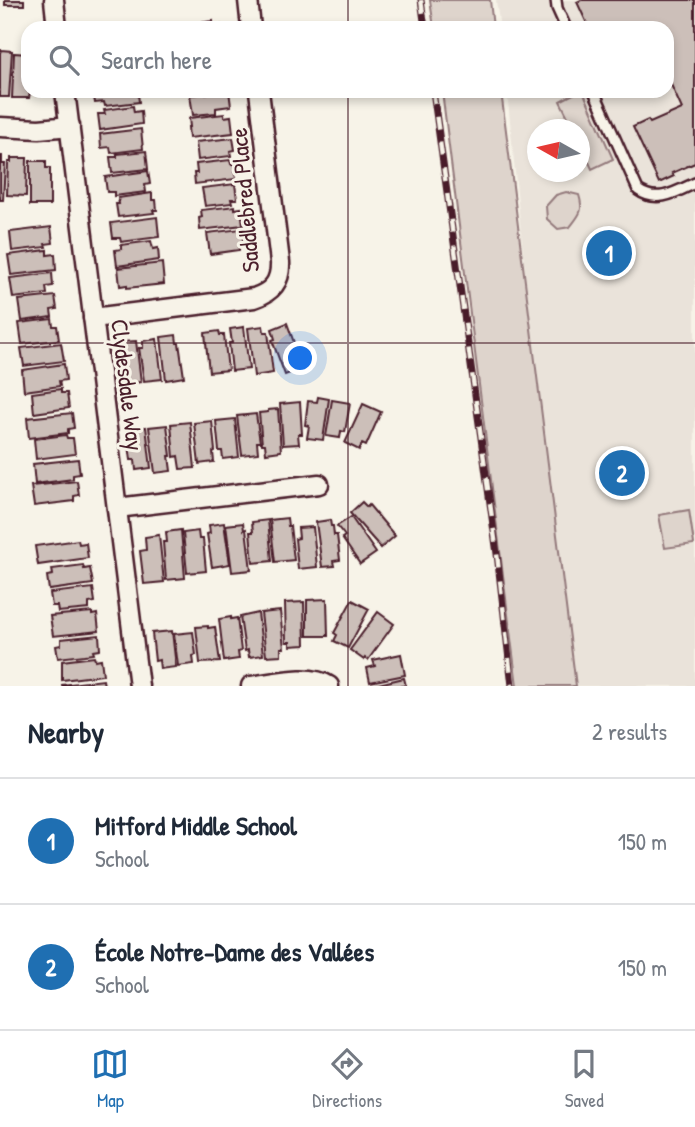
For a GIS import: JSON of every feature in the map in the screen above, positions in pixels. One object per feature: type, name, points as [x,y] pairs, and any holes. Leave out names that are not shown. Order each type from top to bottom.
[{"type":"street","points":[[54,0],[56,21]]},
{"type":"street","points":[[248,0],[250,21]]},
{"type":"street","name":"Clydesdale Way","points":[[66,98],[139,686]]},
{"type":"street","name":"Saddlebred Place","points":[[93,317],[254,298],[273,288],[278,280],[280,262],[260,98]]},
{"type":"street","points":[[0,127],[39,129],[69,126]]},
{"type":"street","points":[[117,508],[319,484]]},
{"type":"street","points":[[251,686],[304,679],[322,681],[329,686]]},
{"type":"lane","points":[[556,0],[563,21]]},
{"type":"lane","points":[[597,98],[638,190],[644,195],[656,198],[695,184]]},
{"type":"shaded area","points":[[430,0],[490,0],[492,21],[433,21]]},
{"type":"shaded area","points":[[496,0],[695,0],[695,686],[576,686],[531,334],[508,98],[674,98],[674,21],[499,21]]},
{"type":"shaded area","points":[[443,98],[502,98],[576,686],[517,686]]},
{"type":"shaded area","points":[[566,98],[586,98],[613,159],[592,169],[590,119],[569,119],[560,101]]},
{"type":"shaded area","points":[[566,192],[579,195],[581,209],[570,227],[558,229],[547,219],[546,206],[556,195]]},
{"type":"shaded area","points":[[689,510],[694,544],[665,548],[659,515]]},
{"type":"building","points":[[5,0],[24,0],[24,5],[5,5]]},
{"type":"building","points":[[695,0],[695,163],[672,173],[674,176],[659,183],[633,127],[648,120],[650,123],[682,109],[674,91],[674,21],[586,21],[577,2]]},
{"type":"building","points":[[1,50],[12,51],[9,97],[0,97]]},
{"type":"building","points":[[14,53],[21,54],[21,98],[12,98]]},
{"type":"building","points":[[94,98],[138,98],[139,102],[105,106],[104,102],[95,103]]},
{"type":"building","points":[[190,98],[230,98],[231,106],[216,108],[216,113],[193,115]]},
{"type":"building","points":[[133,106],[134,112],[141,111],[142,124],[100,130],[98,114],[105,114],[104,110]]},
{"type":"building","points":[[224,114],[224,117],[231,116],[233,133],[189,138],[189,118]]},
{"type":"building","points":[[141,129],[143,149],[111,153],[110,147],[101,148],[100,134]]},
{"type":"building","points":[[233,138],[235,150],[230,151],[231,156],[198,160],[196,142]]},
{"type":"building","points":[[146,151],[148,169],[112,173],[110,157]]},
{"type":"building","points":[[0,156],[2,164],[5,164],[3,200],[0,200]]},
{"type":"building","points":[[11,158],[27,158],[26,196],[7,195],[8,162],[11,162]]},
{"type":"building","points":[[230,160],[231,164],[234,164],[236,179],[195,184],[196,164]]},
{"type":"building","points":[[30,161],[46,161],[46,168],[50,168],[50,205],[30,205]]},
{"type":"building","points":[[148,171],[150,184],[145,185],[146,192],[114,196],[114,192],[107,192],[105,177]]},
{"type":"building","points":[[235,184],[237,199],[231,199],[232,203],[205,206],[202,188]]},
{"type":"building","points":[[152,193],[157,210],[153,210],[154,213],[118,217],[118,198]]},
{"type":"building","points":[[235,206],[235,209],[241,208],[243,225],[200,230],[201,210]]},
{"type":"building","points":[[157,217],[159,237],[121,242],[120,238],[113,238],[111,223]]},
{"type":"building","points":[[51,227],[53,243],[45,244],[46,247],[12,251],[10,232]]},
{"type":"building","points":[[241,229],[244,245],[239,246],[239,250],[210,254],[207,233]]},
{"type":"building","points":[[151,241],[153,249],[158,248],[159,260],[117,266],[115,250],[122,249],[121,245]]},
{"type":"building","points":[[47,250],[47,255],[55,254],[56,270],[11,275],[8,255]]},
{"type":"building","points":[[162,263],[164,284],[127,288],[127,285],[120,286],[118,268]]},
{"type":"building","points":[[52,273],[53,286],[46,287],[47,294],[13,298],[10,278]]},
{"type":"building","points":[[55,296],[57,309],[51,310],[52,317],[22,321],[19,300]]},
{"type":"building","points":[[52,319],[53,326],[57,326],[59,340],[22,344],[19,323]]},
{"type":"building","points":[[287,323],[303,368],[285,375],[272,340],[275,339],[272,329]]},
{"type":"building","points":[[263,326],[264,332],[268,332],[273,373],[254,376],[248,328]]},
{"type":"building","points":[[244,327],[249,369],[232,371],[230,329]]},
{"type":"building","points":[[219,331],[220,335],[224,335],[228,370],[209,372],[205,333]]},
{"type":"building","points":[[176,335],[184,377],[166,380],[161,337]]},
{"type":"building","points":[[157,339],[162,379],[144,381],[139,348],[143,348],[143,341]]},
{"type":"building","points":[[136,341],[141,382],[122,384],[118,353],[122,353],[121,342]]},
{"type":"building","points":[[61,343],[64,361],[24,366],[21,348]]},
{"type":"building","points":[[64,364],[66,380],[59,381],[60,386],[24,391],[22,370]]},
{"type":"building","points":[[61,389],[61,393],[67,393],[69,408],[34,413],[32,393]]},
{"type":"building","points":[[318,397],[329,399],[323,440],[307,438],[309,426],[305,425],[308,401],[317,402]]},
{"type":"building","points":[[332,400],[350,403],[345,432],[341,431],[340,438],[326,436]]},
{"type":"building","points":[[300,402],[302,434],[298,434],[299,444],[283,445],[280,404]]},
{"type":"building","points":[[363,404],[381,412],[366,446],[362,444],[359,450],[345,443]]},
{"type":"building","points":[[278,409],[281,451],[266,453],[265,444],[262,444],[259,413]]},
{"type":"building","points":[[72,413],[74,428],[68,429],[68,433],[29,438],[27,418]]},
{"type":"building","points":[[256,414],[260,442],[257,442],[258,453],[242,455],[237,416]]},
{"type":"building","points":[[235,419],[239,457],[223,459],[222,451],[219,451],[216,421]]},
{"type":"building","points":[[212,421],[214,462],[199,464],[194,423]]},
{"type":"building","points":[[190,422],[195,468],[180,469],[178,456],[174,457],[171,424]]},
{"type":"building","points":[[167,425],[171,471],[155,473],[149,427]]},
{"type":"building","points":[[146,427],[151,468],[136,470],[135,460],[131,460],[127,430]]},
{"type":"building","points":[[66,435],[67,438],[73,438],[75,454],[36,459],[34,439]]},
{"type":"building","points":[[78,459],[80,474],[73,475],[73,479],[35,484],[33,464]]},
{"type":"building","points":[[77,481],[79,495],[74,496],[74,501],[34,506],[31,486]]},
{"type":"building","points":[[362,502],[367,507],[369,505],[395,536],[381,548],[350,513]]},
{"type":"building","points":[[351,517],[376,553],[360,564],[337,526]]},
{"type":"building","points":[[287,518],[294,560],[275,562],[270,520]]},
{"type":"building","points":[[268,520],[272,561],[253,563],[250,532],[253,532],[252,522]]},
{"type":"building","points":[[330,520],[334,535],[337,535],[340,560],[333,561],[334,566],[322,567],[316,522]]},
{"type":"building","points":[[224,523],[230,564],[212,567],[207,534],[210,533],[209,525]]},
{"type":"building","points":[[243,523],[251,570],[232,572],[226,525]]},
{"type":"building","points":[[313,527],[317,567],[298,569],[295,539],[299,538],[298,528]]},
{"type":"building","points":[[181,530],[185,578],[166,580],[163,542],[167,542],[166,532]]},
{"type":"building","points":[[198,531],[199,539],[203,539],[206,571],[187,573],[183,533]]},
{"type":"building","points":[[159,535],[164,582],[144,584],[140,551],[146,550],[145,537]]},
{"type":"building","points":[[78,540],[79,544],[86,543],[88,558],[38,565],[35,546]]},
{"type":"building","points":[[83,565],[84,569],[90,568],[93,584],[49,590],[47,576],[53,575],[52,569]]},
{"type":"building","points":[[93,588],[95,602],[89,603],[89,609],[58,612],[57,606],[52,606],[50,593]]},
{"type":"building","points":[[327,599],[328,636],[307,636],[307,600]]},
{"type":"building","points":[[352,600],[369,609],[348,648],[334,641],[337,635],[334,633]]},
{"type":"building","points":[[304,602],[305,645],[290,646],[290,642],[286,642],[285,603]]},
{"type":"building","points":[[280,611],[284,648],[281,648],[281,655],[266,656],[261,613]]},
{"type":"building","points":[[92,612],[92,615],[97,614],[99,631],[53,636],[50,616]]},
{"type":"building","points":[[378,612],[394,624],[368,660],[364,660],[350,650]]},
{"type":"building","points":[[258,613],[263,655],[249,657],[248,650],[245,651],[240,617]]},
{"type":"building","points":[[237,618],[241,651],[238,652],[239,659],[224,661],[219,619]]},
{"type":"building","points":[[196,627],[215,627],[220,662],[200,663]]},
{"type":"building","points":[[172,631],[176,667],[160,669],[159,660],[155,661],[152,633]]},
{"type":"building","points":[[193,632],[196,655],[193,656],[194,664],[178,666],[174,634]]},
{"type":"building","points":[[99,635],[100,650],[93,651],[94,654],[58,658],[56,646],[61,645],[61,639]]},
{"type":"building","points":[[401,654],[405,675],[370,682],[367,668],[375,666],[373,660]]},
{"type":"building","points":[[94,657],[95,660],[101,659],[103,675],[62,680],[62,661]]},
{"type":"building","points":[[404,678],[406,686],[370,686]]},
{"type":"building","points":[[103,680],[104,686],[62,686],[62,685]]},
{"type":"railway","points":[[421,0],[424,21]]},
{"type":"railway","points":[[434,98],[497,554],[512,686]]},
{"type":"place","name":"Mitford Middle School","points":[[609,253]]},
{"type":"place","name":"École Notre-Dame des Vallées","points":[[622,473]]}]
